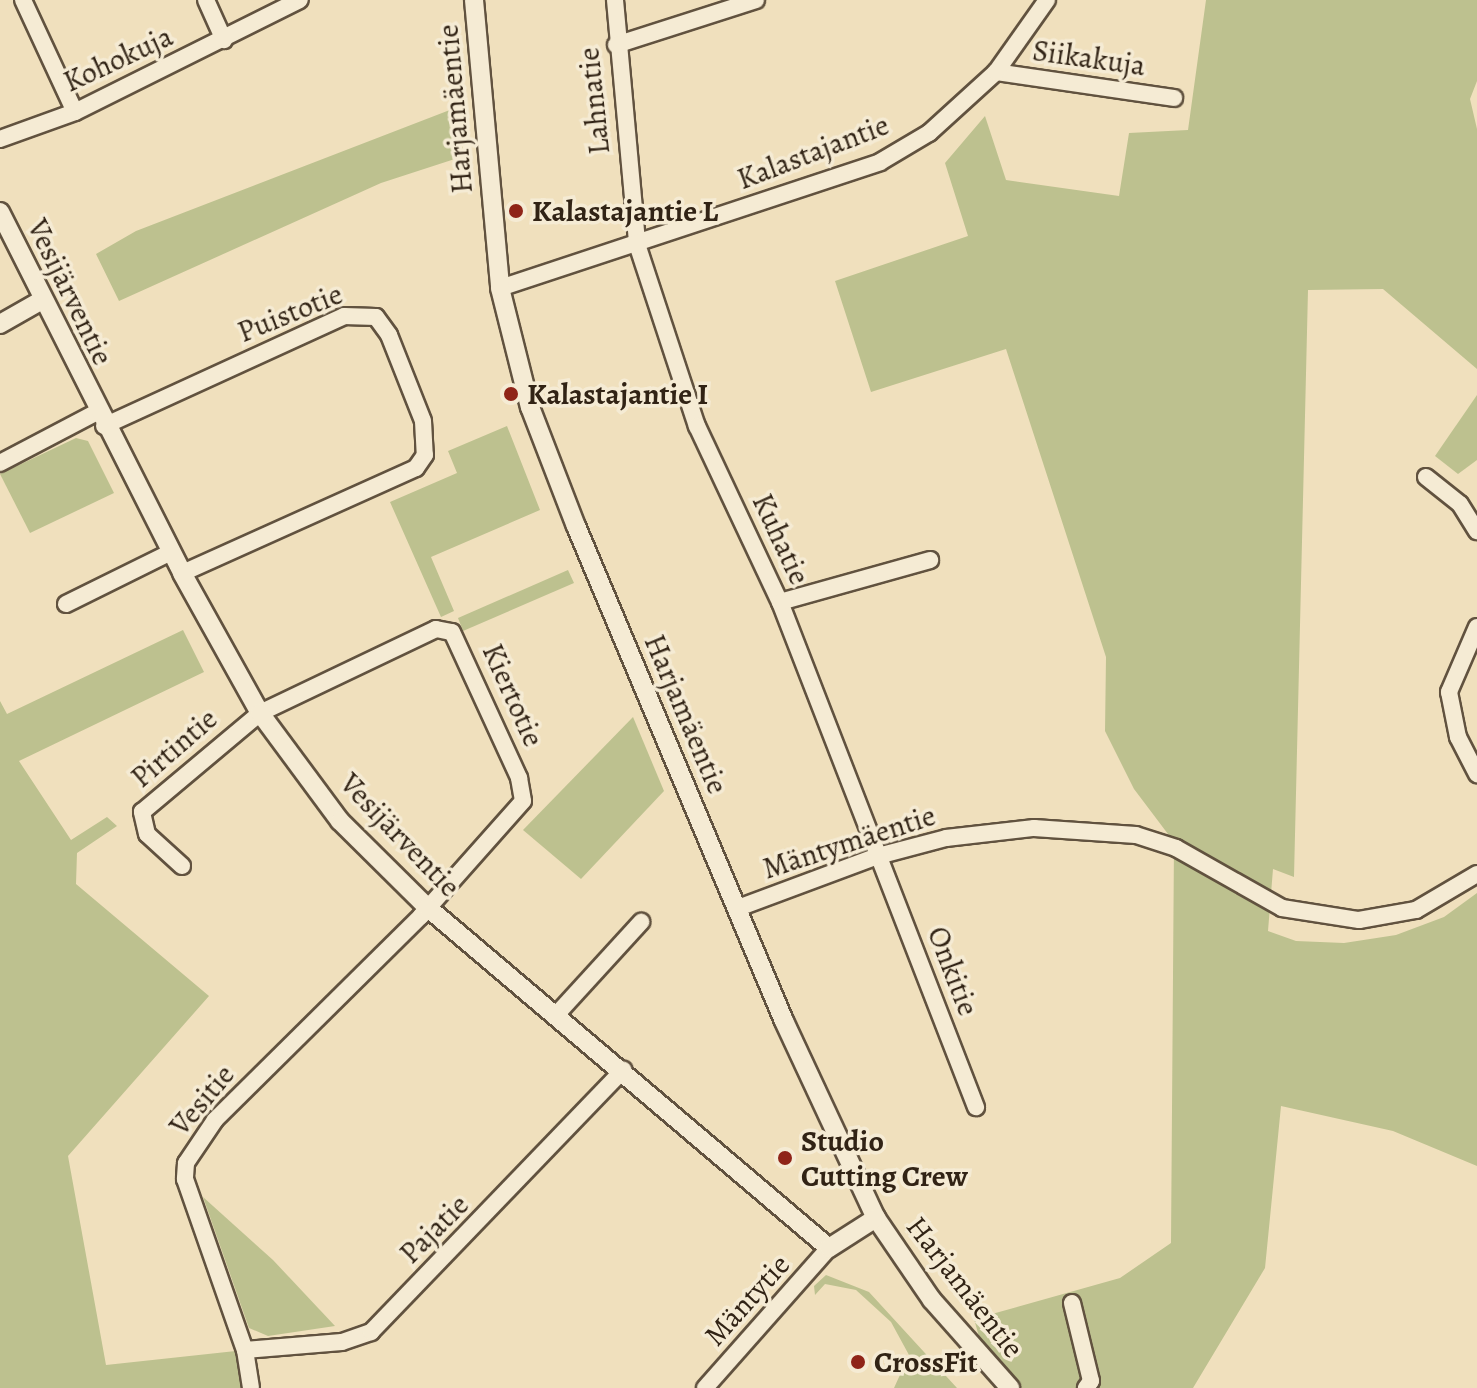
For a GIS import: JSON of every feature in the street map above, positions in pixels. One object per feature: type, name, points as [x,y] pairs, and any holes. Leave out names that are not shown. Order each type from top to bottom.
[{"type":"street","points":[[23,0],[75,112]]},
{"type":"street","points":[[206,0],[224,40]]},
{"type":"street","name":"Kohokuja","points":[[0,139],[75,112],[300,0]]},
{"type":"street","name":"Harjamäentie","points":[[474,0],[500,288],[523,384],[553,467],[738,908],[876,1218],[932,1300],[1010,1388]]},
{"type":"street","name":"Lahnatie","points":[[615,0],[616,45],[637,244]]},
{"type":"street","points":[[616,45],[756,0]]},
{"type":"street","name":"Kalastajantie","points":[[500,288],[880,162],[929,133],[996,72],[1047,0]]},
{"type":"street","name":"Siikakuja","points":[[996,72],[1174,98]]},
{"type":"street","name":"Vesijärventie","points":[[0,212],[101,419],[260,713],[340,821],[427,907],[557,1014],[829,1248]]},
{"type":"street","name":"Kuhatie","points":[[637,244],[697,426],[780,602],[878,856]]},
{"type":"street","points":[[0,324],[42,300]]},
{"type":"street","name":"Puistotie","points":[[101,419],[344,316],[376,317],[389,335],[423,421],[425,455],[416,468],[182,573]]},
{"type":"street","points":[[0,463],[101,419]]},
{"type":"street","points":[[1426,477],[1460,504],[1477,531]]},
{"type":"street","points":[[66,604],[171,552]]},
{"type":"street","points":[[780,602],[930,560]]},
{"type":"street","points":[[1477,627],[1449,692],[1458,737],[1477,774]]},
{"type":"street","name":"Kiertotie","points":[[260,713],[436,629],[452,632],[519,778],[523,801],[427,907]]},
{"type":"street","name":"Pirtintie","points":[[182,866],[147,834],[142,812],[260,713]]},
{"type":"street","name":"Mäntymäentie","points":[[738,908],[878,856],[946,838],[1034,828],[1093,829],[1176,848],[1282,908],[1359,920],[1416,910],[1477,874]]},
{"type":"street","name":"Onkitie","points":[[878,856],[976,1107]]},
{"type":"street","name":"Vesitie","points":[[251,1388],[245,1350],[185,1179],[186,1163],[215,1120],[427,907]]},
{"type":"street","points":[[557,1014],[641,922]]},
{"type":"street","name":"Pajatie","points":[[245,1350],[342,1342],[371,1332],[623,1070]]},
{"type":"street","points":[[829,1248],[876,1218]]},
{"type":"street","name":"Mäntytie","points":[[705,1388],[829,1248]]},
{"type":"street","points":[[1072,1303],[1091,1381],[1086,1388]]},
{"type":"green space","points":[[1206,0],[1477,0],[1477,81],[1470,99],[1477,129],[1477,369],[1383,289],[1308,290],[1294,877],[1273,869],[1268,931],[1296,941],[1344,943],[1396,935],[1444,917],[1477,893],[1477,1166],[1393,1131],[1281,1106],[1265,1268],[1193,1388],[1015,1388],[985,1358],[974,1319],[1120,1278],[1171,1243],[1174,842],[1134,789],[1105,731],[1106,657],[1006,349],[871,392],[835,281],[968,236],[945,163],[985,116],[1006,180],[1119,196],[1129,133],[1188,130]]},
{"type":"green space","points":[[455,108],[464,156],[381,183],[119,301],[96,254],[136,231]]},
{"type":"green space","points":[[1477,395],[1477,460],[1458,474],[1435,456]]},
{"type":"green space","points":[[507,426],[540,510],[431,557],[454,611],[441,617],[390,502],[457,473],[448,451]]},
{"type":"green space","points":[[76,438],[88,441],[114,493],[30,533],[0,474]]},
{"type":"green space","points":[[568,570],[574,583],[463,631],[458,618]]},
{"type":"green space","points":[[183,630],[204,672],[19,761],[71,840],[107,817],[117,826],[77,853],[76,884],[209,996],[68,1156],[106,1365],[245,1350],[251,1388],[0,1388],[0,701],[7,714]]},
{"type":"green space","points":[[633,717],[664,791],[581,879],[523,830]]},
{"type":"green space","points":[[203,1197],[273,1260],[335,1326],[268,1336],[249,1328]]},
{"type":"green space","points":[[826,1275],[869,1292],[957,1388],[894,1388],[909,1355],[891,1322],[856,1290],[825,1284],[815,1295],[814,1286]]},
{"type":"place","name":"Kalastajantie L","points":[[516,211]]},
{"type":"place","name":"Kalastajantie I","points":[[511,394]]},
{"type":"place","name":"Studio Cutting Crew","points":[[785,1158]]},
{"type":"place","name":"CrossFit","points":[[858,1362]]}]
